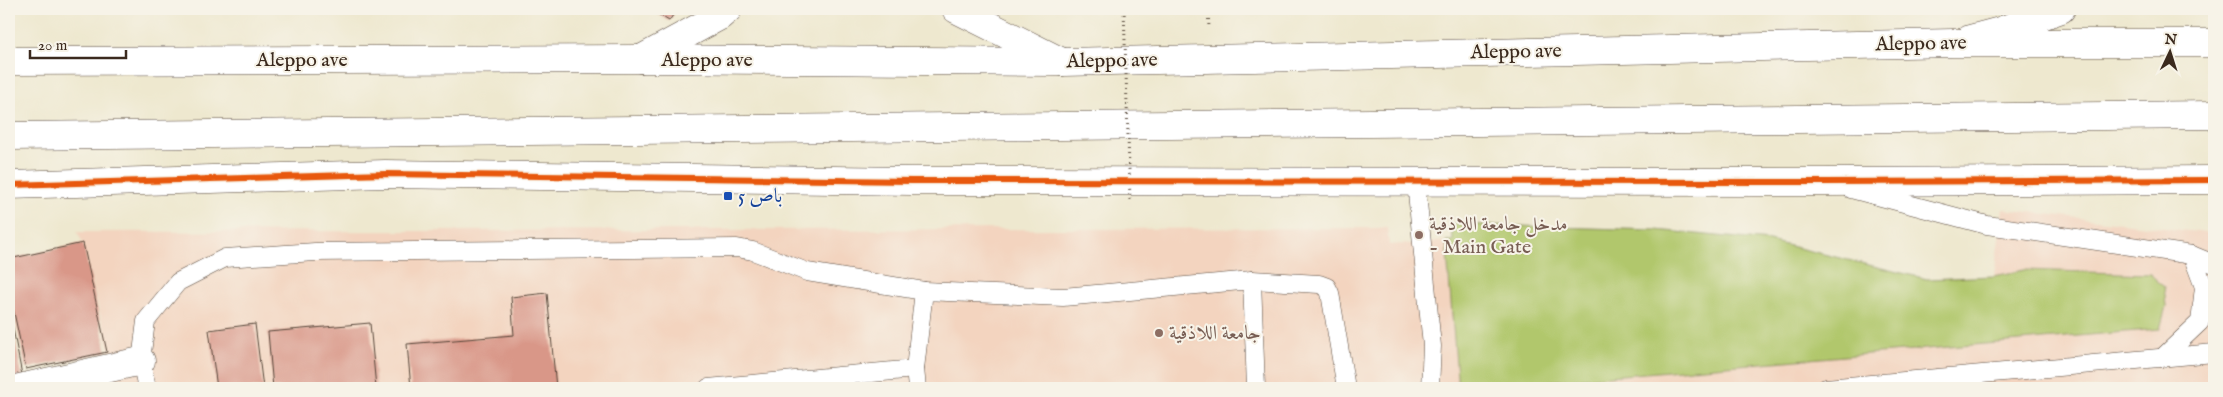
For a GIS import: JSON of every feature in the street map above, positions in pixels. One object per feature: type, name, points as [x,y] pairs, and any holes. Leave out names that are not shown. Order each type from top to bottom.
[{"type":"main road","points":[[641,59],[720,16],[728,9]]},
{"type":"main road","points":[[956,9],[1062,62]]},
{"type":"main road","points":[[1953,43],[2000,32],[2060,9]]},
{"type":"main road","name":"Aleppo ave","points":[[9,60],[641,59],[1062,62],[1953,43],[2214,43]]},
{"type":"main road","points":[[9,136],[2214,115]]},
{"type":"main road","points":[[9,185],[385,174],[912,181],[1824,182],[2214,180]]},
{"type":"main road","points":[[20,388],[141,360]]},
{"type":"lane","points":[[1416,182],[1432,346],[1430,388]]},
{"type":"lane","points":[[1824,182],[1987,225],[2192,255],[2214,264]]},
{"type":"lane","points":[[147,388],[141,360],[146,321],[178,282],[225,258],[315,252],[737,248],[753,251],[806,272],[924,291],[1063,297],[1252,280],[1319,284],[1327,287],[1330,293],[1346,388]]},
{"type":"lane","points":[[2162,358],[2200,322],[2204,287],[2192,255]]},
{"type":"lane","points":[[1252,280],[1256,388]]},
{"type":"lane","points":[[917,388],[915,369],[924,291]]},
{"type":"lane","points":[[1826,388],[2214,353]]},
{"type":"lane","points":[[708,388],[915,369]]},
{"type":"path","points":[[1124,9],[1130,200]]},
{"type":"shaded area","name":"جامعة اللاذقية","points":[[2003,209],[2214,234],[2214,388],[118,388],[83,243],[77,232],[1387,228],[1389,245],[1453,241],[1452,224],[1656,230],[1769,241],[1927,279],[1994,276]]},
{"type":"green space","points":[[1452,224],[1656,230],[1769,241],[1927,279],[1994,276],[2024,270],[2150,274],[2164,287],[2166,306],[2160,329],[1493,386],[1493,388],[1458,388],[1446,241],[1453,241]]},
{"type":"building","points":[[650,9],[677,9],[669,21]]},
{"type":"building","points":[[83,243],[107,352],[26,369],[9,289],[9,259]]},
{"type":"building","points":[[547,293],[556,388],[411,388],[407,344],[514,335],[511,297]]},
{"type":"building","points":[[9,308],[23,380],[9,382]]},
{"type":"building","points":[[370,323],[376,388],[273,388],[268,332]]},
{"type":"building","points":[[255,324],[263,388],[217,388],[209,330]]},
{"type":"cycle path","points":[[9,185],[385,174],[912,181],[1824,182],[2214,180]]},
{"type":"place","name":"باص 5","points":[[728,196]]},
{"type":"place","name":"مدخل جامعة اللاذقية - Main Gate","points":[[1419,235]]},
{"type":"place","name":"جامعة اللاذقية","points":[[1159,333]]}]
